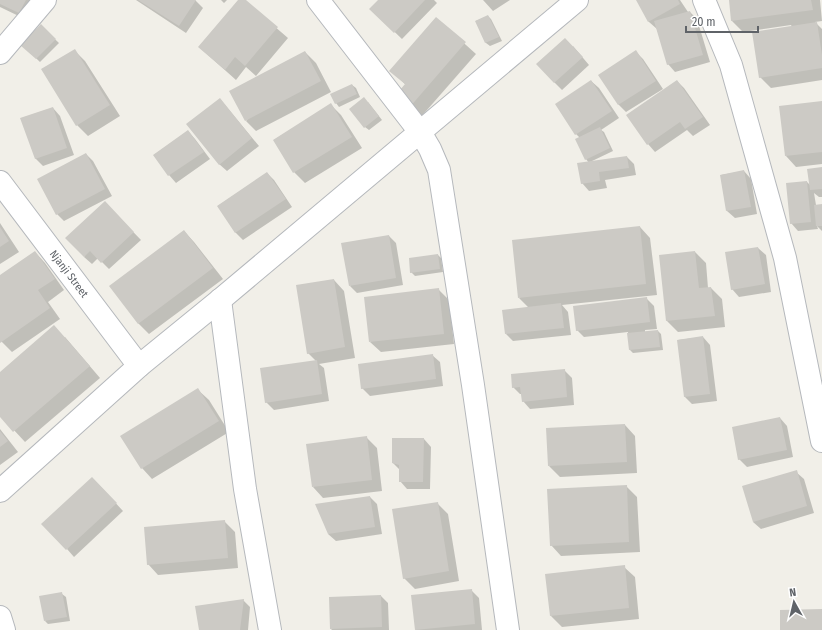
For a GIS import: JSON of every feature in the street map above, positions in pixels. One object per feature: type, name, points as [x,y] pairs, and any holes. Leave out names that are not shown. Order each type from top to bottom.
[{"type":"street","points":[[0,53],[45,0]]},
{"type":"street","points":[[318,0],[420,132],[430,149],[439,170],[473,385],[508,630]]},
{"type":"street","points":[[0,491],[139,366],[220,300],[576,0]]},
{"type":"street","points":[[704,0],[731,65],[785,258],[822,441]]},
{"type":"street","name":"Njanji Street","points":[[0,182],[139,366]]},
{"type":"street","points":[[220,300],[246,489],[270,630]]},
{"type":"street","points":[[0,617],[4,630]]},
{"type":"building","points":[[0,0],[26,0],[19,13],[0,4]]},
{"type":"building","points":[[138,0],[196,0],[179,26]]},
{"type":"building","points":[[238,0],[246,0],[278,27],[245,66],[235,57],[225,70],[198,47]]},
{"type":"building","points":[[378,0],[425,0],[394,33],[369,9]]},
{"type":"building","points":[[636,0],[678,0],[680,4],[648,22]]},
{"type":"building","points":[[729,0],[811,0],[813,10],[731,21]]},
{"type":"building","points":[[690,11],[703,55],[667,65],[654,21]]},
{"type":"building","points":[[488,15],[499,37],[485,43],[475,21]]},
{"type":"building","points":[[436,17],[466,42],[409,108],[395,96],[405,84],[389,71]]},
{"type":"building","points":[[817,22],[822,55],[822,68],[759,78],[752,32]]},
{"type":"building","points":[[41,24],[56,39],[36,59],[20,45]]},
{"type":"building","points":[[565,38],[583,57],[554,83],[536,64]]},
{"type":"building","points":[[75,49],[110,105],[76,126],[41,69]]},
{"type":"building","points":[[636,50],[656,81],[618,105],[598,75]]},
{"type":"building","points":[[305,51],[321,81],[245,121],[229,91]]},
{"type":"building","points":[[591,80],[612,111],[575,135],[555,104]]},
{"type":"building","points":[[677,80],[703,117],[685,129],[680,122],[647,145],[626,115]]},
{"type":"building","points":[[352,84],[357,94],[335,104],[330,94]]},
{"type":"building","points":[[364,97],[379,116],[364,128],[349,109]]},
{"type":"building","points":[[220,98],[252,138],[219,165],[186,124]]},
{"type":"building","points":[[822,101],[822,152],[785,156],[779,106]]},
{"type":"building","points":[[331,103],[352,137],[293,173],[273,140]]},
{"type":"building","points":[[53,107],[67,148],[35,159],[20,118]]},
{"type":"building","points":[[600,127],[610,148],[585,160],[575,139]]},
{"type":"building","points":[[188,130],[204,152],[168,176],[153,155]]},
{"type":"building","points":[[86,153],[105,189],[56,215],[37,179]]},
{"type":"building","points":[[627,156],[629,168],[599,172],[600,181],[581,184],[577,163]]},
{"type":"building","points":[[822,167],[822,189],[810,190],[807,169]]},
{"type":"building","points":[[744,170],[751,207],[726,211],[720,175]]},
{"type":"building","points":[[267,172],[286,199],[235,233],[217,206]]},
{"type":"building","points":[[807,181],[811,222],[790,224],[786,183]]},
{"type":"building","points":[[105,201],[134,232],[101,263],[90,251],[84,257],[65,238]]},
{"type":"building","points":[[822,204],[822,226],[816,226],[814,205]]},
{"type":"building","points":[[640,226],[646,284],[518,298],[512,240]]},
{"type":"building","points":[[0,227],[9,241],[0,247]]},
{"type":"building","points":[[184,230],[213,268],[138,324],[109,286]]},
{"type":"building","points":[[389,235],[396,278],[349,286],[341,243]]},
{"type":"building","points":[[758,247],[765,284],[731,290],[725,252]]},
{"type":"building","points":[[35,251],[55,279],[38,290],[50,308],[0,343],[0,275]]},
{"type":"building","points":[[695,251],[699,288],[711,287],[715,316],[666,321],[659,255]]},
{"type":"building","points":[[438,254],[440,269],[410,273],[409,258]]},
{"type":"building","points":[[334,279],[345,347],[307,354],[296,285]]},
{"type":"building","points":[[439,288],[444,334],[369,342],[364,297]]},
{"type":"building","points":[[647,297],[650,322],[576,331],[573,306]]},
{"type":"building","points":[[561,303],[564,328],[505,334],[502,310]]},
{"type":"building","points":[[54,325],[90,366],[13,432],[0,417],[0,372]]},
{"type":"building","points":[[658,330],[660,347],[629,350],[627,333]]},
{"type":"building","points":[[703,336],[710,394],[684,397],[677,340]]},
{"type":"building","points":[[433,354],[436,379],[361,389],[358,364]]},
{"type":"building","points":[[317,360],[322,394],[265,403],[260,368]]},
{"type":"building","points":[[565,369],[567,397],[522,402],[520,387],[512,388],[511,374]]},
{"type":"building","points":[[198,388],[219,421],[141,469],[120,436]]},
{"type":"building","points":[[780,417],[787,450],[738,460],[732,427]]},
{"type":"building","points":[[625,424],[627,462],[548,466],[546,428]]},
{"type":"building","points":[[0,431],[8,441],[0,447]]},
{"type":"building","points":[[367,436],[372,480],[312,487],[306,444]]},
{"type":"building","points":[[392,438],[424,438],[423,482],[399,482],[399,465],[392,463]]},
{"type":"building","points":[[797,470],[807,506],[753,522],[742,486]]},
{"type":"building","points":[[92,477],[117,503],[66,550],[41,524]]},
{"type":"building","points":[[627,485],[629,542],[550,546],[547,489]]},
{"type":"building","points":[[370,496],[375,527],[328,534],[315,504]]},
{"type":"building","points":[[438,502],[449,571],[403,579],[392,509]]},
{"type":"building","points":[[225,520],[228,558],[147,565],[144,527]]},
{"type":"building","points":[[625,565],[629,608],[550,616],[545,574]]},
{"type":"building","points":[[472,589],[475,624],[415,630],[411,595]]},
{"type":"building","points":[[62,592],[67,617],[44,621],[39,596]]},
{"type":"building","points":[[381,595],[382,627],[330,629],[329,597]]},
{"type":"building","points":[[244,599],[240,630],[199,630],[195,606]]},
{"type":"building","points":[[822,609],[822,630],[780,630],[780,610]]}]
